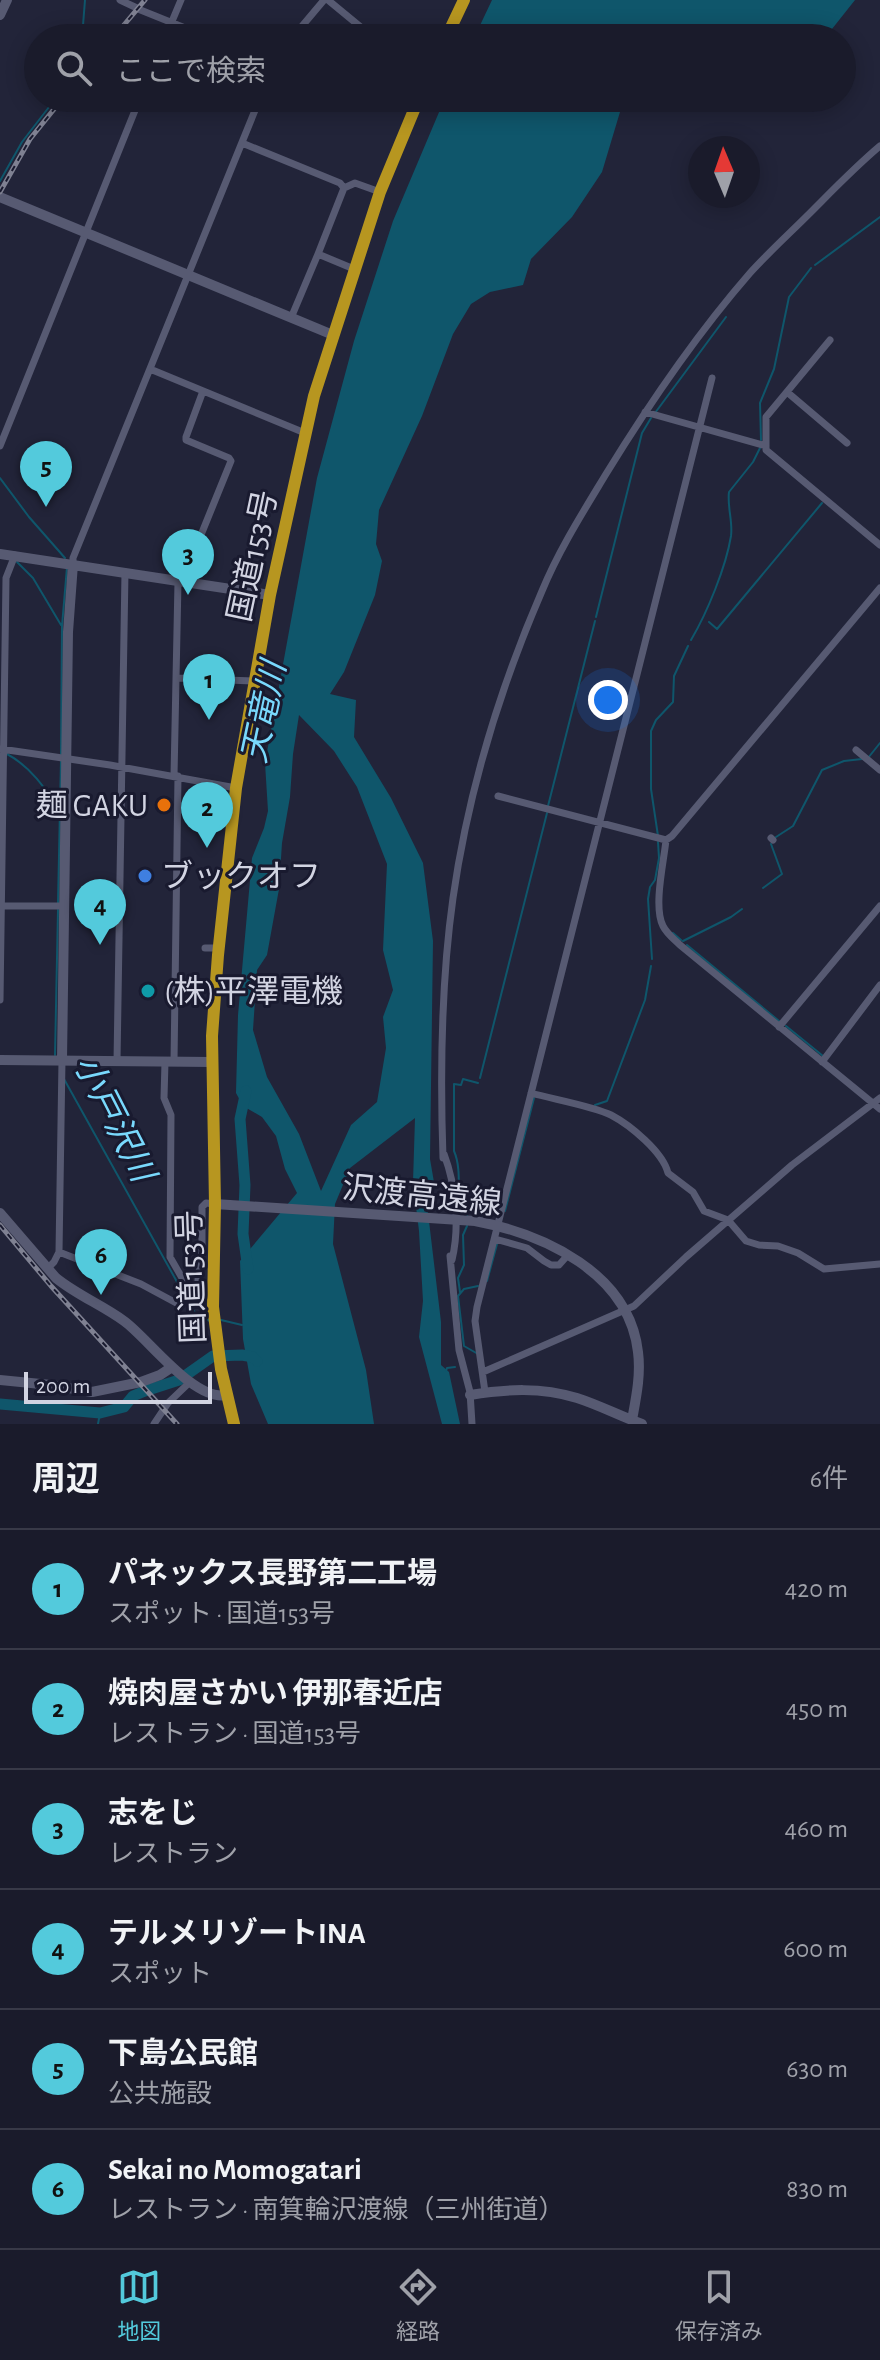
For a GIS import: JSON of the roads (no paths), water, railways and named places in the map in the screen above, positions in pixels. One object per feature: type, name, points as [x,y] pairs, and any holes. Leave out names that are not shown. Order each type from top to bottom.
[{"type":"highway","points":[[453,24],[464,0]]},
{"type":"highway","name":"国道153号","points":[[234,1424],[221,1369],[215,1321],[214,1278],[219,1204],[212,1062],[211,948],[253,681],[305,433],[354,269],[380,192],[413,112]]},
{"type":"street","points":[[0,15],[7,0]]},
{"type":"street","points":[[120,0],[176,24]]},
{"type":"street","points":[[171,22],[181,0]]},
{"type":"street","points":[[305,24],[326,0],[356,24]]},
{"type":"street","points":[[0,446],[134,112]]},
{"type":"street","points":[[48,1268],[59,1252],[60,906],[73,558],[254,112]]},
{"type":"street","points":[[242,143],[340,183],[344,188]]},
{"type":"street","points":[[450,1268],[457,1227],[451,1182],[443,1155],[444,1042],[453,897],[480,771],[512,668],[542,590],[579,520],[645,412],[683,358],[750,273],[880,146]]},
{"type":"street","points":[[291,318],[344,188],[355,183],[380,192]]},
{"type":"street","points":[[0,197],[333,335]]},
{"type":"street","points":[[318,254],[354,269]]},
{"type":"street","points":[[830,340],[765,420],[766,450],[880,545]]},
{"type":"street","points":[[150,369],[305,433]]},
{"type":"street","points":[[485,1392],[476,1314],[712,378]]},
{"type":"street","points":[[190,1300],[170,1257],[171,1115],[164,1098],[169,1062],[178,582],[190,562],[231,461],[186,440],[203,391]]},
{"type":"street","points":[[787,392],[847,443]]},
{"type":"street","points":[[645,412],[766,446]]},
{"type":"street","points":[[0,554],[13,559],[73,564],[270,595]]},
{"type":"street","points":[[0,1000],[6,578],[13,559]]},
{"type":"street","points":[[117,1061],[125,572]]},
{"type":"street","points":[[498,796],[661,838],[672,836],[880,588]]},
{"type":"street","points":[[176,678],[253,681]]},
{"type":"street","points":[[856,750],[880,770]]},
{"type":"street","points":[[2,752],[122,767],[236,788]]},
{"type":"street","points":[[661,838],[659,912],[664,928],[680,945],[779,1027],[876,1101],[880,1109]]},
{"type":"street","points":[[2,906],[60,906]]},
{"type":"street","points":[[779,1027],[880,906]]},
{"type":"street","points":[[822,1062],[880,985]]},
{"type":"street","points":[[0,1060],[212,1062]]},
{"type":"street","points":[[531,1093],[613,1116],[656,1149],[672,1178],[693,1192],[704,1211],[728,1220],[746,1241],[798,1253],[824,1269],[880,1264]]},
{"type":"street","points":[[483,1372],[634,1306],[792,1165],[876,1101]]},
{"type":"street","points":[[59,1252],[141,1284],[180,1305],[198,1293],[202,1207],[206,1203],[219,1204]]},
{"type":"street","name":"沢渡高遠線","points":[[219,1204],[475,1221],[509,1228],[552,1247],[605,1282],[626,1310],[639,1353],[635,1423],[577,1398],[557,1393],[515,1389],[470,1395]]},
{"type":"street","points":[[0,1213],[67,1287],[125,1321],[189,1381],[218,1396],[227,1395]]},
{"type":"street","points":[[495,1239],[527,1248],[551,1265],[559,1265],[567,1256]]},
{"type":"street","points":[[450,1256],[459,1350],[470,1395],[472,1424]]},
{"type":"street","points":[[0,1380],[92,1392],[141,1382],[174,1369]]},
{"type":"street","points":[[154,1424],[189,1381]]},
{"type":"water","points":[[492,0],[855,0],[836,24],[481,24]]},
{"type":"water","points":[[439,112],[620,112],[602,172],[572,217],[531,259],[523,285],[490,292],[471,304],[453,334],[422,416],[379,510],[376,544],[382,561],[375,595],[344,672],[330,694],[356,700],[354,737],[391,798],[423,863],[433,941],[430,1159],[435,1188],[426,1196],[441,1322],[441,1365],[449,1372],[460,1424],[442,1424],[419,1337],[423,1301],[413,1182],[415,1118],[350,1168],[335,1204],[333,1244],[366,1370],[374,1424],[268,1424],[251,1384],[243,1339],[240,1261],[297,1193],[285,1169],[276,1136],[262,1117],[243,1106],[236,1093],[238,1015],[252,858],[268,811],[265,763],[317,478],[354,341],[393,221]],"holes":[[[299,715],[334,751],[357,787],[387,864],[383,950],[393,990],[383,1017],[386,1048],[377,1102],[351,1125],[321,1191],[299,1134],[267,1077],[253,1030],[257,970],[267,955],[279,889]]]},
{"type":"waterway","points":[[83,24],[85,0]]},
{"type":"waterway","points":[[0,181],[22,142],[45,112]]},
{"type":"waterway","points":[[815,265],[880,217]]},
{"type":"waterway","points":[[761,440],[760,403],[774,369],[789,297],[811,268]]},
{"type":"waterway","points":[[655,413],[726,317]]},
{"type":"waterway","points":[[596,617],[642,433],[651,418]]},
{"type":"waterway","points":[[691,640],[715,590],[729,548],[729,492],[760,448]]},
{"type":"waterway","points":[[0,478],[65,558]]},
{"type":"waterway","points":[[709,622],[717,629],[822,503]]},
{"type":"waterway","points":[[17,562],[33,578],[61,625]]},
{"type":"waterway","points":[[61,754],[62,626],[67,567]]},
{"type":"waterway","points":[[548,806],[595,621]]},
{"type":"waterway","points":[[658,836],[651,789],[651,731],[656,720],[673,702],[674,676],[688,646]]},
{"type":"waterway","points":[[868,758],[880,743]]},
{"type":"waterway","name":"小戸沢川","points":[[7,754],[30,772],[59,810]]},
{"type":"waterway","points":[[776,837],[793,826],[822,770],[844,761],[862,759]]},
{"type":"waterway","name":"小戸沢川","points":[[58,903],[61,761]]},
{"type":"waterway","points":[[480,1078],[547,813]]},
{"type":"waterway","points":[[652,959],[648,899],[659,858],[658,842]]},
{"type":"waterway","points":[[763,888],[782,874],[771,844]]},
{"type":"waterway","points":[[683,941],[742,909]]},
{"type":"waterway","name":"小戸沢川","points":[[55,1055],[58,910]]},
{"type":"waterway","points":[[673,933],[681,940]]},
{"type":"waterway","points":[[687,945],[779,1021]]},
{"type":"waterway","points":[[595,1105],[607,1101],[645,1000],[651,966]]},
{"type":"waterway","points":[[786,1026],[823,1056]]},
{"type":"waterway","name":"小戸沢川","points":[[64,1079],[191,1307],[197,1315],[210,1321]]},
{"type":"waterway","points":[[467,1216],[466,1208],[459,1204],[454,1151],[454,1084],[461,1085],[463,1079],[478,1083]]},
{"type":"waterway","name":"天竜川","points":[[246,1091],[240,1119],[245,1185],[243,1234],[248,1269]]},
{"type":"waterway","points":[[505,1211],[534,1098]]},
{"type":"waterway","points":[[460,1292],[458,1278],[464,1265],[463,1235],[467,1226]]},
{"type":"waterway","points":[[487,1281],[497,1244]]},
{"type":"waterway","points":[[478,1286],[464,1289],[458,1296],[464,1346],[478,1354]]},
{"type":"waterway","name":"小戸沢川","points":[[221,1320],[242,1325]]},
{"type":"waterway","points":[[0,1404],[100,1413],[124,1407],[133,1396],[179,1380],[213,1356],[242,1355],[257,1361]]},
{"type":"waterway","points":[[446,1371],[455,1367]]},
{"type":"waterway","points":[[98,1424],[100,1413]]},
{"type":"railway","points":[[125,24],[145,0]]},
{"type":"railway","points":[[0,192],[30,139],[52,112]]},
{"type":"railway","points":[[0,1225],[51,1286],[177,1424]]},
{"type":"place","name":"下島公民館","points":[[46,507]]},
{"type":"place","name":"志をじ","points":[[188,595]]},
{"type":"place","name":"パネックス長野第二工場","points":[[209,720]]},
{"type":"place","name":"麺 GAKU","points":[[164,805]]},
{"type":"place","name":"焼肉屋さかい 伊那春近店","points":[[207,848]]},
{"type":"place","name":"ブックオフ","points":[[145,876]]},
{"type":"place","name":"テルメリゾートINA","points":[[100,945]]},
{"type":"place","name":"(株)平澤電機","points":[[148,991]]},
{"type":"place","name":"Sekai no Momogatari","points":[[101,1295]]}]
